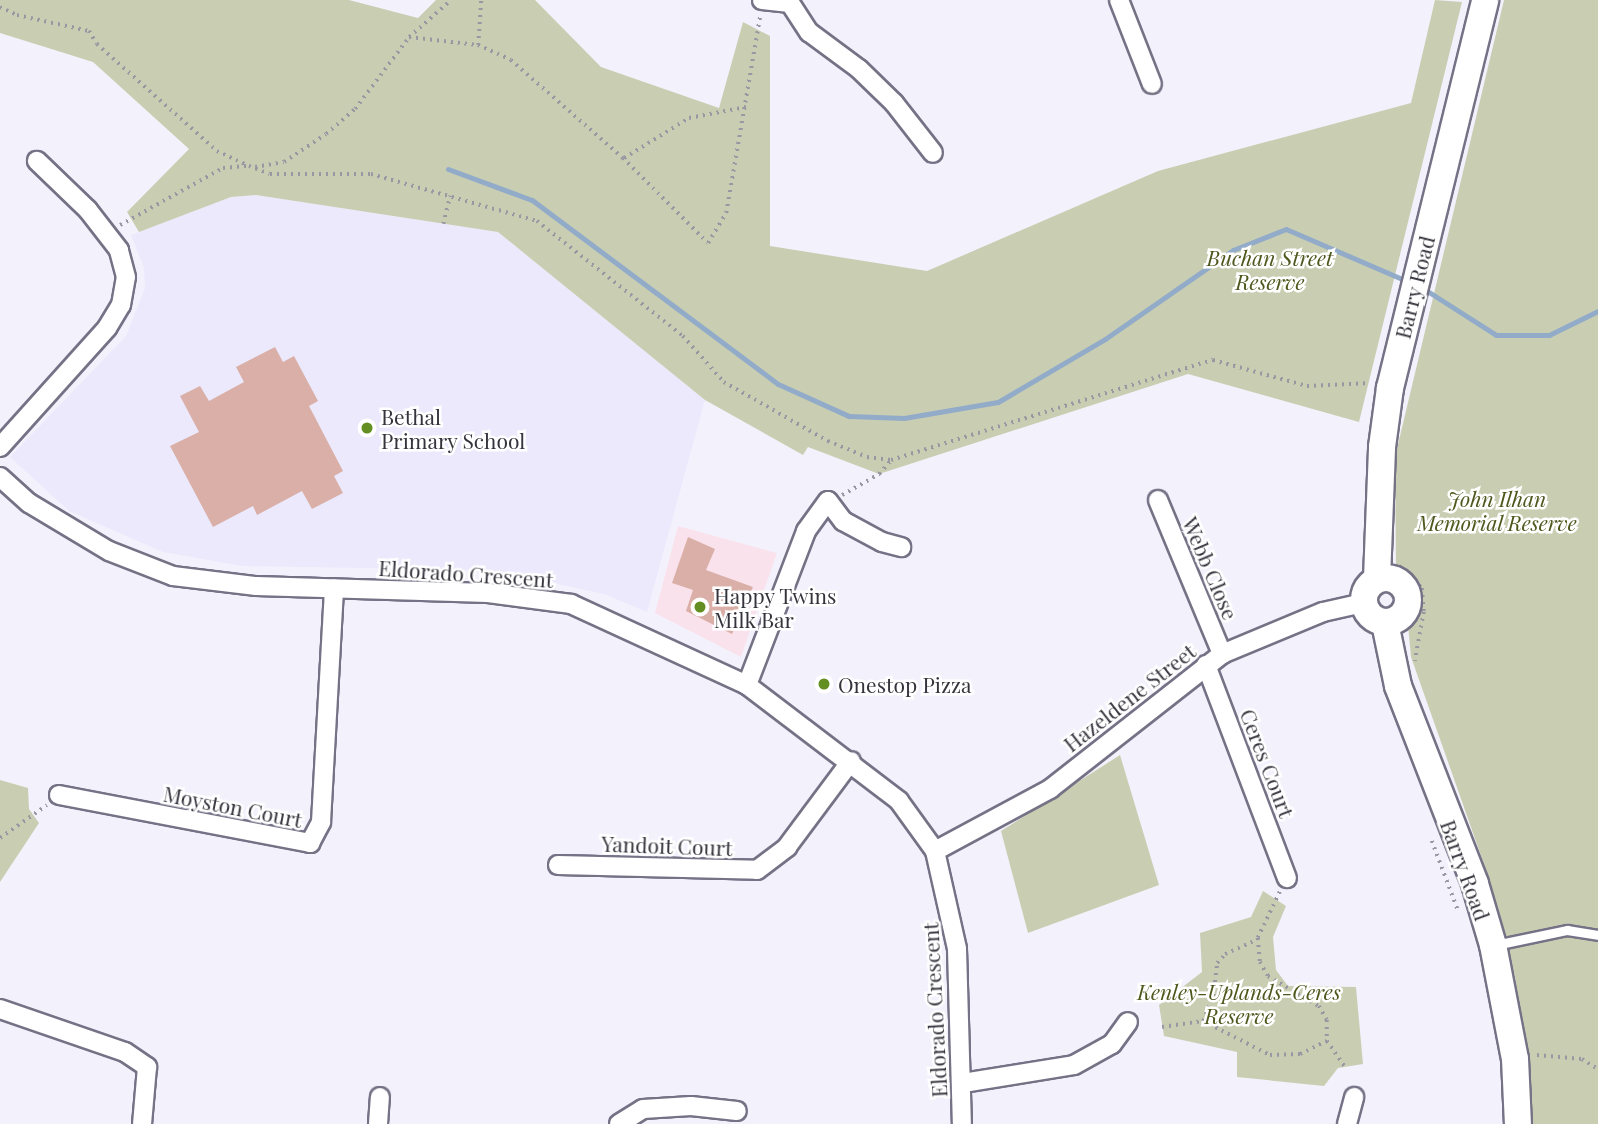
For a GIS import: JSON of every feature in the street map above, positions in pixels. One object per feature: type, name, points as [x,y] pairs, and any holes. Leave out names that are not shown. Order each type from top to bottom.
[{"type":"street","points":[[762,0],[790,3],[809,32],[859,69],[894,103],[933,153]]},
{"type":"street","points":[[1118,0],[1152,84]]},
{"type":"street","name":"Barry Road","points":[[1387,571],[1382,447],[1390,388],[1485,0]]},
{"type":"street","points":[[0,447],[107,328],[121,305],[126,277],[119,250],[106,233],[37,161]]},
{"type":"street","name":"Eldorado Crescent","points":[[0,477],[29,503],[109,551],[173,576],[334,588],[488,593],[571,604],[747,685],[851,761],[899,801],[935,851],[957,949],[963,1083],[962,1124]]},
{"type":"street","name":"Webb Close","points":[[1158,500],[1222,654]]},
{"type":"street","points":[[747,685],[806,531],[828,501],[843,521],[882,542],[901,547]]},
{"type":"street","points":[[1387,571],[1398,581],[1409,600],[1404,613],[1385,623],[1373,619],[1363,603],[1366,589],[1387,571]]},
{"type":"street","name":"Moyston Court","points":[[59,795],[310,843],[321,822],[334,588]]},
{"type":"street","name":"Hazeldene Street","points":[[935,851],[1050,789],[1222,654],[1323,612],[1363,603]]},
{"type":"street","name":"Barry Road","points":[[1385,623],[1398,686],[1475,884],[1493,946],[1515,1059],[1518,1124]]},
{"type":"street","name":"Ceres Court","points":[[1206,665],[1287,878]]},
{"type":"street","name":"Yandoit Court","points":[[558,865],[757,870],[787,847],[851,761]]},
{"type":"street","points":[[0,1009],[125,1052],[147,1067],[142,1124]]},
{"type":"street","points":[[963,1083],[1074,1065],[1112,1044],[1128,1022]]},
{"type":"street","points":[[378,1124],[380,1097]]},
{"type":"street","points":[[1347,1124],[1354,1097]]},
{"type":"street","points":[[619,1124],[643,1109],[691,1106],[737,1111]]},
{"type":"lane","points":[[1493,946],[1567,930],[1598,935]]},
{"type":"path","points":[[106,233],[223,167],[285,162],[326,134],[355,108],[409,37],[452,0]]},
{"type":"path","points":[[478,45],[481,0]]},
{"type":"path","points":[[409,37],[478,45],[512,60],[623,158],[708,243],[726,213],[762,0]]},
{"type":"path","points":[[0,7],[17,15],[89,31],[97,44],[217,151],[249,166],[270,174],[371,174],[537,221],[683,336],[724,382],[828,441],[867,457],[891,460],[1213,360],[1307,386],[1367,382],[1390,388]]},
{"type":"path","points":[[623,158],[689,118],[746,107]]},
{"type":"path","points":[[443,224],[450,197]]},
{"type":"path","points":[[828,501],[879,474],[891,460]]},
{"type":"path","points":[[1387,571],[1422,589],[1424,612],[1419,630]]},
{"type":"path","points":[[0,838],[59,795]]},
{"type":"path","points":[[1431,836],[1459,912]]},
{"type":"path","points":[[1287,878],[1255,947],[1268,976],[1319,1006],[1327,1020],[1327,1041],[1346,1068]]},
{"type":"path","points":[[1203,1021],[1213,996],[1217,963],[1258,938]]},
{"type":"path","points":[[1162,1027],[1203,1021],[1270,1055],[1300,1054],[1327,1041]]},
{"type":"path","points":[[1515,1059],[1557,1053],[1582,1059],[1598,1069]]},
{"type":"shaded area","name":"Bethal Primary School","points":[[256,195],[498,232],[705,400],[647,612],[604,594],[491,570],[242,566],[163,552],[69,511],[10,457],[126,336],[145,288],[144,268],[131,235],[231,197]]},
{"type":"shaded area","points":[[678,526],[777,553],[741,657],[655,613]]},
{"type":"green space","name":"Buchan Street Reserve","points":[[0,0],[349,0],[418,18],[436,0],[535,0],[601,67],[719,108],[743,22],[770,36],[770,246],[927,271],[1158,171],[1411,103],[1435,0],[1462,2],[1359,422],[1188,374],[879,474],[808,447],[803,455],[705,400],[498,232],[256,195],[231,197],[139,232],[127,212],[189,149],[93,62],[0,33]]},
{"type":"green space","name":"John Ilhan Memorial Reserve","points":[[1504,0],[1598,0],[1598,1124],[1532,1124],[1515,977],[1485,867],[1411,657],[1408,625],[1416,602],[1413,587],[1396,569],[1395,457]]},
{"type":"green space","points":[[1120,755],[1159,885],[1028,933],[1001,831]]},
{"type":"green space","points":[[0,780],[28,788],[29,809],[39,823],[0,882]]},
{"type":"green space","name":"Kenley-Uplands-Ceres Reserve","points":[[1263,891],[1286,906],[1273,937],[1276,970],[1288,986],[1356,987],[1363,1064],[1338,1068],[1324,1086],[1237,1077],[1237,1052],[1164,1036],[1159,1005],[1202,972],[1200,933],[1251,917]]},
{"type":"building","points":[[275,347],[283,362],[294,356],[318,401],[309,406],[343,471],[334,476],[343,493],[312,509],[302,491],[257,515],[253,506],[213,527],[170,446],[199,432],[180,396],[200,386],[209,401],[244,382],[236,367]]},
{"type":"building","points":[[688,537],[715,549],[706,570],[753,587],[732,634],[686,611],[693,590],[672,583]]},
{"type":"waterway","points":[[448,169],[532,200],[778,384],[849,416],[904,418],[998,402],[1105,339],[1233,250],[1286,229],[1409,282]]},
{"type":"waterway","points":[[1421,287],[1496,335],[1549,335],[1598,311]]},
{"type":"place","name":"Bethal Primary School","points":[[367,428]]},
{"type":"place","name":"Happy Twins Milk Bar","points":[[700,607]]},
{"type":"place","name":"Onestop Pizza","points":[[824,684]]}]
